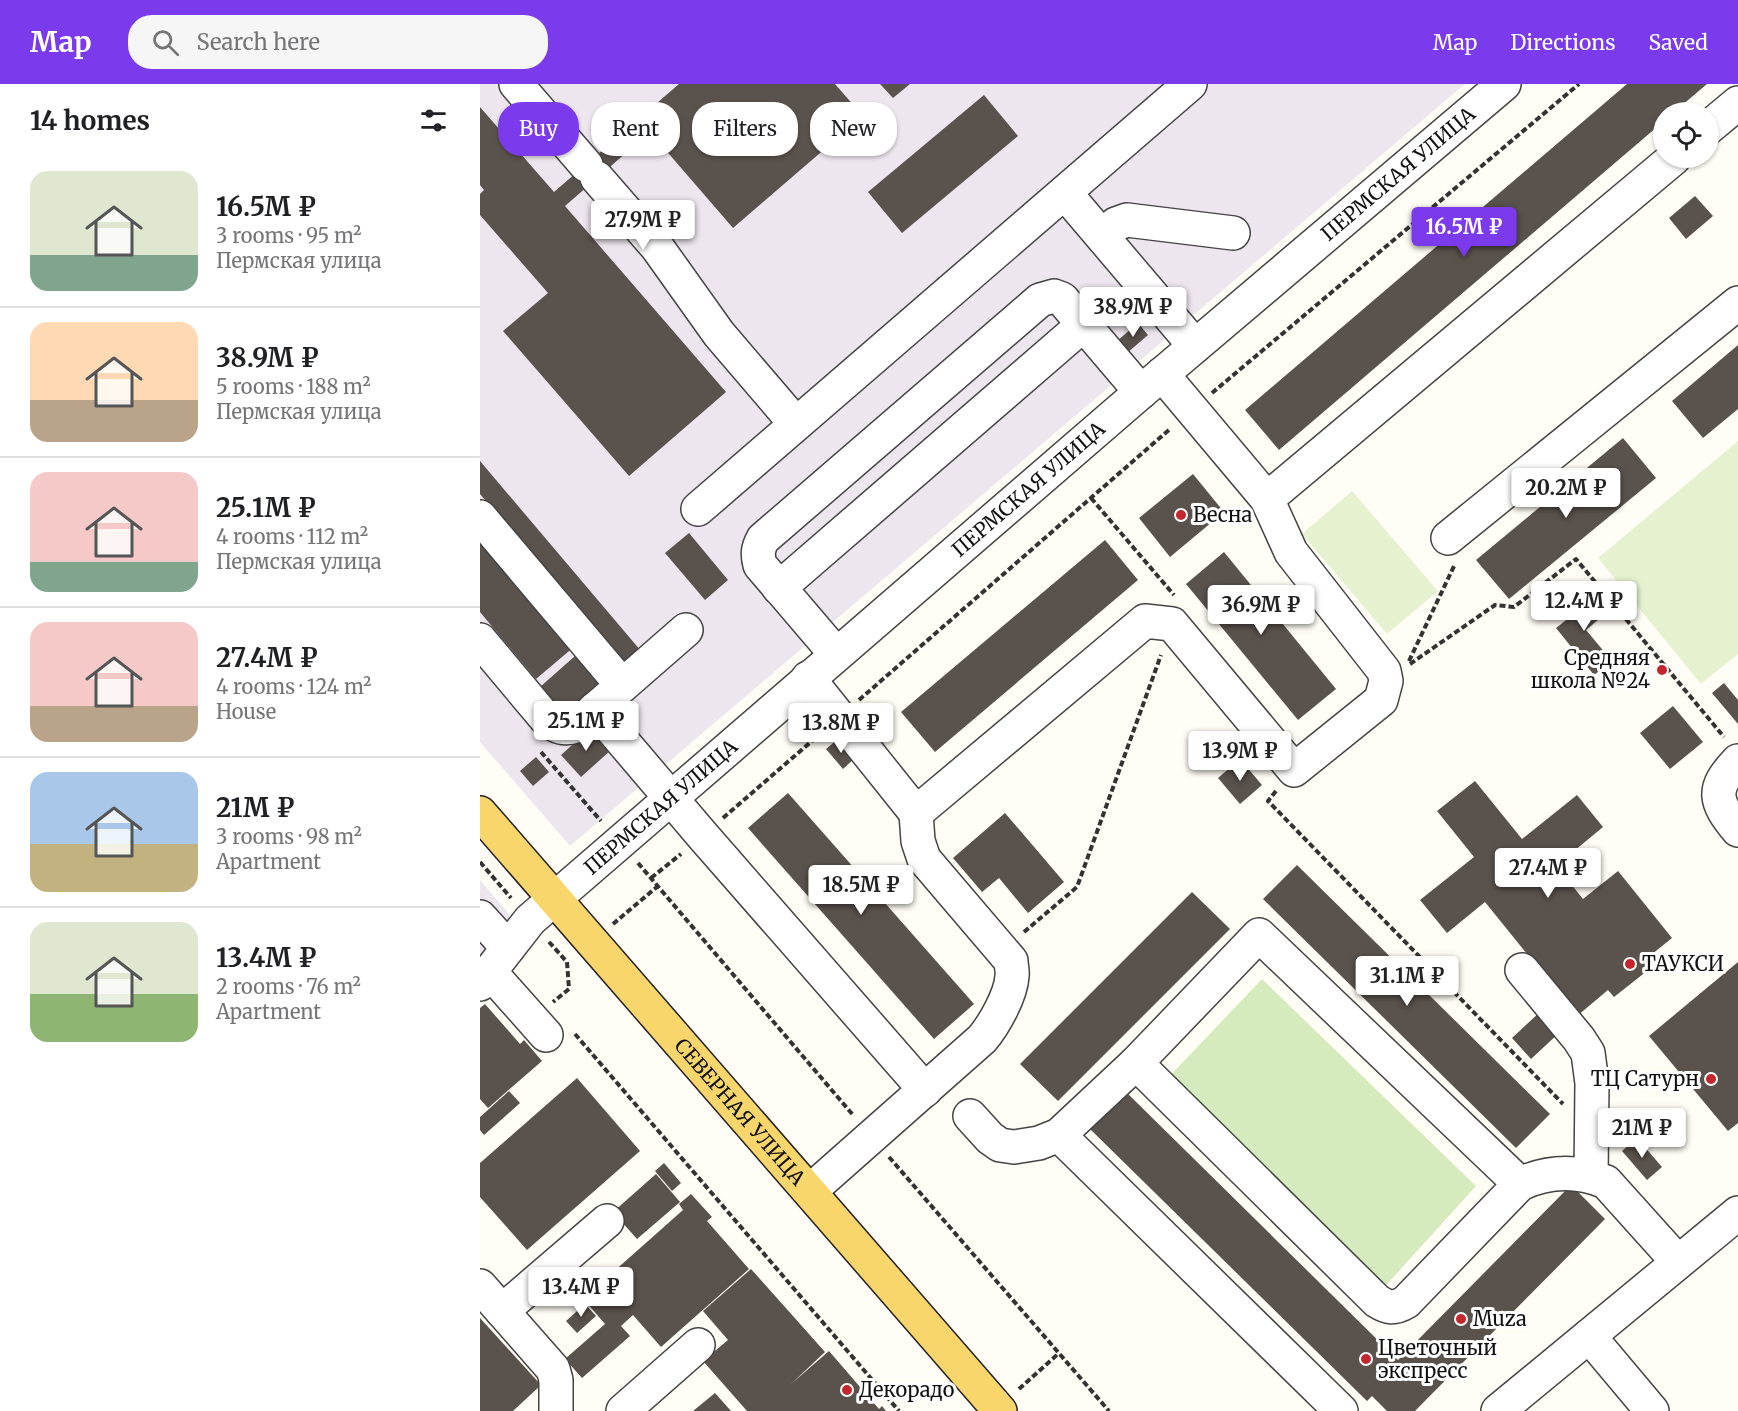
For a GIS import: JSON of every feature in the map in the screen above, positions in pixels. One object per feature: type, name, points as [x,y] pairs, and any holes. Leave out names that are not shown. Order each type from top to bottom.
[{"type":"main road","name":"СЕВЕРНАЯ УЛИЦА","points":[[480,813],[999,1409]]},
{"type":"street","points":[[516,84],[657,247],[718,334],[796,424]]},
{"type":"street","points":[[698,509],[1190,84]]},
{"type":"street","name":"ПЕРМСКАЯ УЛИЦА","points":[[493,968],[530,920],[1151,383],[1504,84]]},
{"type":"street","points":[[1719,119],[1738,104]]},
{"type":"street","points":[[1267,500],[1662,168]]},
{"type":"street","points":[[1065,193],[1195,346]]},
{"type":"street","points":[[1102,236],[1116,224],[1127,220],[1233,233]]},
{"type":"street","points":[[836,654],[760,565],[757,555],[759,546],[799,508],[1040,300],[1054,296],[1062,299],[1083,325],[1151,383],[1192,410],[1267,500],[1291,552],[1384,670],[1386,681],[1381,700],[1294,770],[1172,624],[1145,621],[916,813]]},
{"type":"street","points":[[1448,538],[1738,303]]},
{"type":"street","points":[[779,588],[1083,325]]},
{"type":"street","points":[[480,517],[622,685]]},
{"type":"street","points":[[480,640],[547,720],[557,727],[568,729],[576,726],[686,630]]},
{"type":"street","points":[[808,678],[916,813],[918,841],[924,859],[1011,962],[1012,976],[1009,990],[997,1018],[982,1039],[810,1191]]},
{"type":"street","points":[[595,709],[925,1090]]},
{"type":"street","points":[[1734,753],[1718,793],[1723,812],[1738,830]]},
{"type":"street","points":[[480,917],[493,968],[555,1023]]},
{"type":"street","points":[[970,1116],[990,1138],[1007,1146],[1040,1143],[1059,1135],[1136,1063],[1259,935],[1520,1184]]},
{"type":"street","points":[[1522,970],[1588,1053],[1592,1083],[1591,1176]]},
{"type":"street","points":[[1136,1063],[1377,1301],[1387,1307],[1396,1307],[1406,1302],[1520,1184],[1532,1178],[1551,1174],[1574,1173],[1606,1182],[1678,1262]]},
{"type":"street","points":[[1059,1135],[1341,1411]]},
{"type":"street","points":[[502,1311],[607,1221]]},
{"type":"street","points":[[1498,1411],[1678,1262],[1732,1229]]},
{"type":"street","points":[[480,1286],[553,1369],[556,1380],[556,1411]]},
{"type":"street","points":[[1589,1336],[1652,1411]]},
{"type":"street","points":[[622,1411],[698,1345]]},
{"type":"path","points":[[651,878],[703,836],[1192,410],[1579,84]]},
{"type":"path","points":[[1448,538],[1455,564],[1406,666],[1495,605],[1514,608],[1576,559],[1734,753]]},
{"type":"path","points":[[1002,951],[1077,887],[1172,624]]},
{"type":"path","points":[[534,744],[1109,1411]]},
{"type":"path","points":[[1294,770],[1268,801],[1592,1133]]},
{"type":"path","points":[[480,862],[567,962],[568,989],[555,1023],[899,1411]]},
{"type":"path","points":[[999,1409],[1059,1353]]},
{"type":"shaded area","points":[[480,84],[1465,84],[570,846],[480,742]]},
{"type":"shaded area","points":[[480,880],[514,920],[480,965]]},
{"type":"green space","points":[[1738,441],[1738,654],[1701,684],[1598,558]]},
{"type":"green space","points":[[1352,491],[1438,591],[1387,634],[1302,534]]},
{"type":"green space","points":[[1262,979],[1476,1186],[1379,1293],[1165,1081]]},
{"type":"building","points":[[679,84],[835,84],[851,102],[810,102],[810,156],[817,156],[733,228],[671,156],[680,156],[680,102],[658,102]]},
{"type":"building","points":[[880,84],[910,84],[893,98]]},
{"type":"building","points":[[1627,84],[1707,84],[1686,102],[1653,102],[1653,130],[1279,450],[1245,410]]},
{"type":"building","points":[[984,95],[1018,136],[902,233],[868,192]]},
{"type":"building","points":[[480,107],[498,128],[498,156],[523,156],[554,192],[596,156],[622,156],[565,206],[726,392],[629,476],[503,331],[548,293],[480,215],[480,194],[484,190],[480,185]]},
{"type":"building","points":[[1695,196],[1713,216],[1686,239],[1669,218]]},
{"type":"building","points":[[1138,323],[1148,335],[1127,353],[1117,341]]},
{"type":"building","points":[[1738,345],[1738,409],[1703,438],[1672,401]]},
{"type":"building","points":[[1623,438],[1656,478],[1509,599],[1476,560]]},
{"type":"building","points":[[480,461],[641,651],[624,665],[480,494]]},
{"type":"building","name":"Весна","points":[[1193,474],[1224,512],[1170,557],[1139,518]]},
{"type":"building","points":[[480,533],[575,646],[536,679],[480,612]]},
{"type":"building","points":[[689,533],[728,580],[705,600],[665,553]]},
{"type":"building","points":[[1105,540],[1138,580],[935,752],[901,712]]},
{"type":"building","points":[[1224,552],[1336,689],[1298,720],[1186,584]]},
{"type":"building","points":[[1583,589],[1604,615],[1586,630],[1612,661],[1594,675],[1556,628],[1575,613],[1566,602]]},
{"type":"building","points":[[575,656],[600,684],[565,715],[540,687]]},
{"type":"building","points":[[1724,683],[1738,700],[1738,724],[1712,693]]},
{"type":"building","points":[[1673,706],[1703,742],[1670,769],[1640,733]]},
{"type":"building","points":[[591,728],[611,750],[581,777],[561,755]]},
{"type":"building","points":[[838,739],[855,758],[843,769],[826,749]]},
{"type":"building","points":[[536,757],[549,772],[533,786],[520,771]]},
{"type":"building","points":[[1240,759],[1262,785],[1240,804],[1218,778]]},
{"type":"building","points":[[1475,781],[1522,839],[1577,795],[1603,827],[1574,851],[1585,865],[1567,879],[1583,899],[1618,871],[1672,938],[1646,959],[1652,967],[1614,997],[1608,990],[1577,1016],[1485,902],[1447,933],[1420,900],[1474,857],[1437,811]]},
{"type":"building","points":[[788,793],[974,1004],[934,1039],[748,828]]},
{"type":"building","points":[[1005,813],[1064,882],[1028,913],[999,878],[982,892],[953,858]]},
{"type":"building","points":[[1297,865],[1550,1114],[1516,1148],[1263,899]]},
{"type":"building","points":[[1192,892],[1230,929],[1058,1101],[1020,1064]]},
{"type":"building","name":"ТЦ Сатурн","points":[[1738,962],[1738,1123],[1728,1131],[1649,1036]]},
{"type":"building","points":[[485,1004],[520,1044],[524,1040],[542,1061],[488,1108],[480,1099],[480,1008]]},
{"type":"building","points":[[1540,1012],[1559,1033],[1531,1059],[1512,1038]]},
{"type":"building","points":[[577,1078],[640,1151],[527,1250],[480,1197],[480,1163]]},
{"type":"building","points":[[509,1091],[520,1103],[484,1135],[480,1130],[480,1117]]},
{"type":"building","points":[[1126,1092],[1398,1360],[1571,1185],[1605,1219],[1415,1411],[1387,1411],[1372,1396],[1367,1401],[1090,1129]]},
{"type":"building","points":[[1637,1138],[1662,1167],[1647,1180],[1622,1151]]},
{"type":"building","points":[[664,1163],[681,1183],[672,1191],[655,1171]]},
{"type":"building","points":[[656,1174],[680,1202],[637,1239],[613,1212]]},
{"type":"building","points":[[691,1194],[712,1217],[707,1221],[749,1269],[661,1347],[633,1315],[621,1326],[630,1336],[582,1378],[565,1359],[605,1324],[586,1302],[606,1284],[603,1281],[683,1210],[679,1204]]},
{"type":"building","points":[[751,1269],[825,1352],[791,1384],[829,1351],[879,1409],[882,1406],[886,1411],[747,1411],[703,1361],[728,1340],[703,1311]]},
{"type":"building","points":[[585,1304],[596,1316],[577,1333],[566,1321]]},
{"type":"building","points":[[480,1318],[541,1385],[513,1411],[480,1411]]},
{"type":"building","points":[[715,1393],[731,1411],[693,1411]]},
{"type":"place","name":"Весна","points":[[1181,515]]},
{"type":"place","name":"Средняя школа №24","points":[[1662,670]]},
{"type":"place","name":"ТАУКСИ","points":[[1630,964]]},
{"type":"place","name":"ТЦ Сатурн","points":[[1711,1079]]},
{"type":"place","name":"Muza","points":[[1461,1319]]},
{"type":"place","name":"Цветочный экспресс","points":[[1366,1359]]},
{"type":"place","name":"Декорадо","points":[[847,1390]]}]
